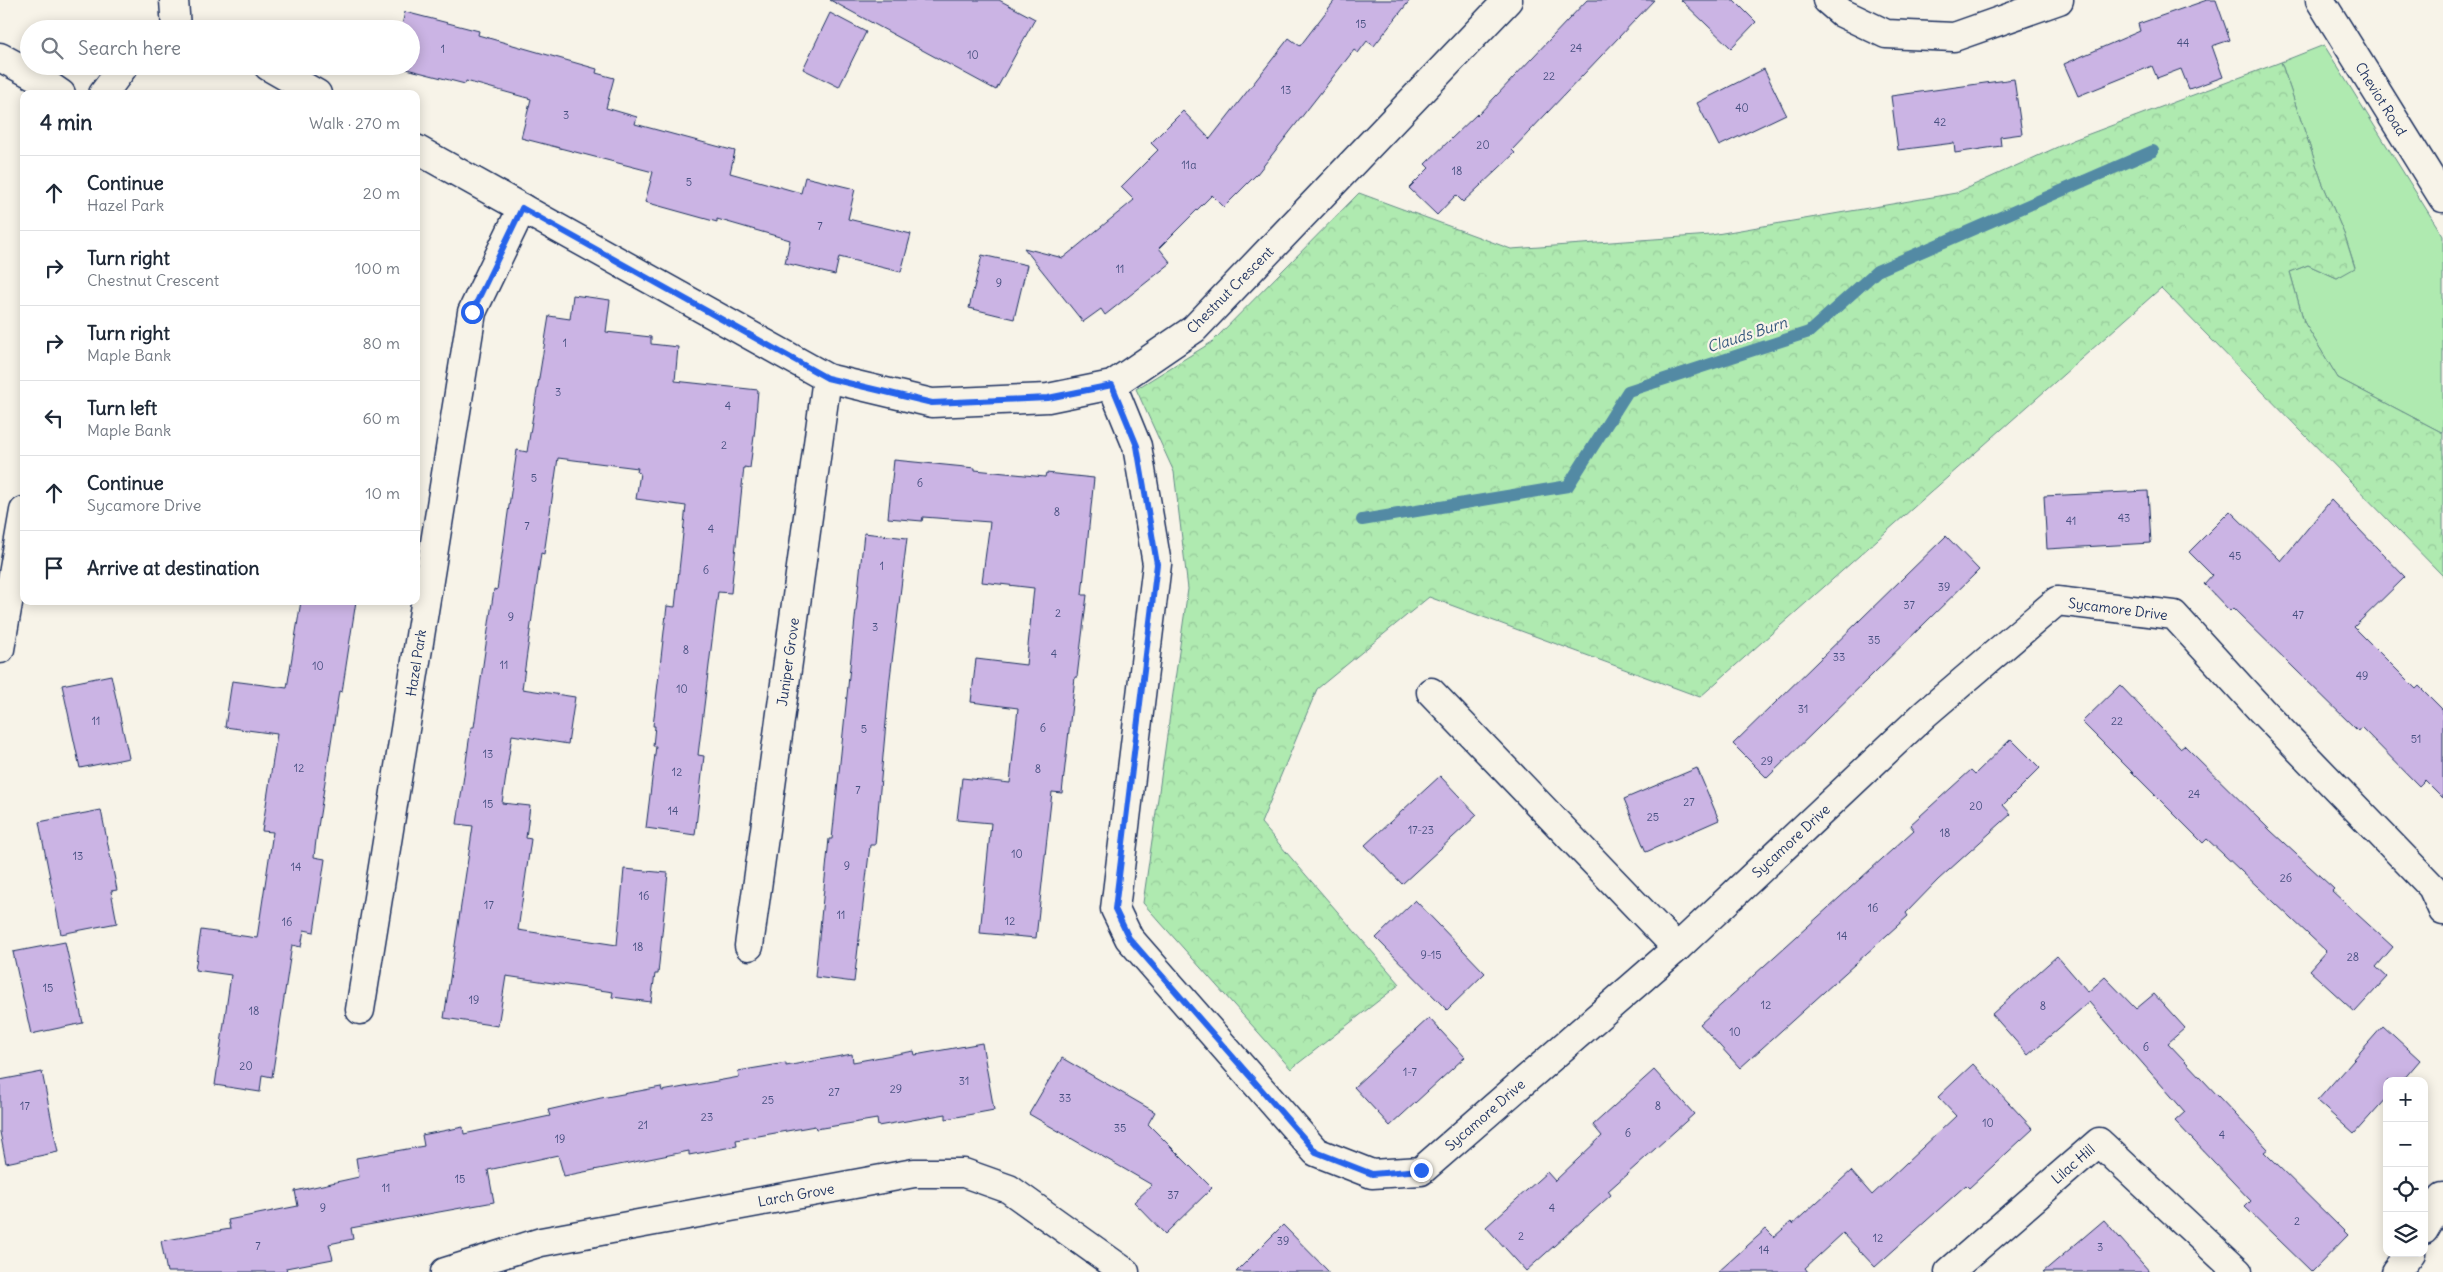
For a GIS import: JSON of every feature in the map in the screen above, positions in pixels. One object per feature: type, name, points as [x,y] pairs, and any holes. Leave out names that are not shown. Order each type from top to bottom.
[{"type":"street","points":[[174,0],[175,20]]},
{"type":"street","name":"Chestnut Crescent","points":[[420,151],[827,378],[932,403],[1048,398],[1112,385],[1194,329],[1508,0]]},
{"type":"street","points":[[1827,0],[1842,13],[1886,34],[1954,37],[2059,0]]},
{"type":"street","name":"Cheviot Road","points":[[2320,0],[2443,198]]},
{"type":"street","points":[[0,57],[20,68]]},
{"type":"street","points":[[33,75],[55,90]]},
{"type":"street","points":[[106,90],[117,75]]},
{"type":"street","points":[[284,75],[310,90]]},
{"type":"street","name":"Hazel Park","points":[[360,1010],[472,312],[522,208]]},
{"type":"street","name":"Juniper Grove","points":[[749,946],[827,378]]},
{"type":"street","name":"Sycamore Drive","points":[[1112,385],[1137,446],[1157,564],[1115,909],[1129,938],[1316,1152],[1372,1174],[1421,1170],[1677,948],[1926,713],[2057,601],[2174,615],[2261,710],[2432,887],[2443,911]]},
{"type":"street","points":[[0,649],[20,534]]},
{"type":"street","points":[[1430,692],[1677,948]]},
{"type":"street","name":"Lilac Hill","points":[[1949,1272],[2099,1142],[2238,1272]]},
{"type":"street","name":"Larch Grove","points":[[445,1272],[541,1242],[914,1173],[964,1173],[1009,1189],[1124,1272]]},
{"type":"street","points":[[2428,1223],[2443,1197]]},
{"type":"street","points":[[2396,1272],[2408,1257]]},
{"type":"green space","points":[[2324,45],[2443,236],[2443,433],[2338,378],[2304,322],[2290,272],[2308,265],[2337,278],[2355,267],[2345,236],[2322,182],[2281,62]]},
{"type":"green space","points":[[2281,62],[2322,182],[2345,236],[2355,268],[2337,278],[2308,265],[2290,272],[2304,322],[2338,378],[2443,433],[2443,576],[2161,288],[1700,697],[1429,597],[1317,689],[1261,823],[1400,984],[1291,1069],[1143,903],[1188,589],[1174,472],[1136,389],[1212,342],[1359,193],[1511,249],[1711,235],[1956,193],[2073,140]]},
{"type":"building","points":[[830,0],[999,0],[1035,19],[996,90]]},
{"type":"building","points":[[1335,0],[1410,0],[1374,46],[1367,41],[1358,53],[1354,50],[1257,174],[1224,207],[1212,195],[1159,248],[1171,263],[1105,315],[1101,309],[1083,322],[1024,248],[1063,258],[1134,200],[1121,187],[1158,150],[1151,143],[1183,111],[1210,139],[1289,38],[1300,46]]},
{"type":"building","points":[[1587,0],[1654,0],[1512,150],[1515,153],[1463,202],[1456,195],[1437,215],[1409,188],[1429,168],[1425,164],[1478,115]]},
{"type":"building","points":[[1681,0],[1734,0],[1756,22],[1731,48]]},
{"type":"building","points":[[2207,0],[2216,0],[2230,40],[2212,46],[2223,77],[2189,89],[2181,69],[2157,78],[2152,66],[2078,96],[2064,64],[2140,31],[2138,24]]},
{"type":"building","points":[[405,12],[479,31],[478,35],[597,69],[596,73],[614,78],[606,108],[637,117],[635,124],[735,151],[730,173],[801,193],[805,177],[855,189],[848,219],[911,234],[901,272],[839,257],[835,275],[785,263],[790,240],[717,219],[717,222],[645,202],[653,172],[521,138],[531,99],[466,81],[465,84],[420,72],[420,20],[403,20]]},
{"type":"building","points":[[830,13],[866,32],[839,87],[803,69]]},
{"type":"building","points":[[1764,69],[1786,114],[1719,146],[1697,103]]},
{"type":"building","points":[[2014,79],[2022,134],[2000,137],[2001,146],[1955,153],[1954,143],[1898,150],[1891,96]]},
{"type":"building","points":[[982,255],[1027,265],[1014,319],[969,308]]},
{"type":"building","points":[[573,295],[610,300],[606,332],[651,337],[651,344],[678,347],[675,381],[758,390],[755,428],[750,468],[744,467],[731,593],[718,592],[698,755],[704,756],[695,835],[646,828],[656,746],[653,746],[655,726],[653,726],[667,606],[675,607],[686,506],[636,499],[640,473],[637,472],[638,468],[558,458],[544,554],[541,553],[522,689],[575,697],[568,744],[512,735],[502,803],[530,806],[526,838],[531,839],[518,930],[617,945],[624,869],[668,873],[658,974],[655,974],[651,1002],[612,997],[613,992],[506,976],[498,1026],[444,1018],[473,826],[457,824],[471,727],[474,727],[494,589],[497,590],[517,450],[527,452],[549,316],[570,319]]},
{"type":"building","points":[[894,460],[1045,477],[1046,473],[1094,478],[1082,595],[1087,595],[1077,677],[1075,677],[1062,793],[1052,792],[1036,938],[980,933],[991,823],[957,820],[962,778],[1010,783],[1018,708],[971,702],[976,659],[1026,665],[1034,588],[982,582],[990,522],[923,517],[922,521],[888,518]]},
{"type":"building","points":[[2148,491],[2151,543],[2047,549],[2044,496]]},
{"type":"building","points":[[2331,500],[2405,577],[2354,627],[2416,689],[2419,686],[2443,710],[2443,798],[2425,780],[2419,786],[2361,727],[2358,731],[2233,608],[2230,611],[2204,584],[2212,575],[2189,552],[2230,511],[2281,561]]},
{"type":"building","points":[[864,533],[907,538],[890,678],[875,845],[870,845],[854,982],[815,977],[829,839],[832,839]]},
{"type":"building","points":[[1946,536],[1979,570],[1767,778],[1733,744]]},
{"type":"building","points":[[300,605],[355,605],[342,692],[339,691],[316,840],[314,857],[325,859],[314,932],[304,930],[301,947],[292,945],[272,1077],[262,1075],[260,1092],[215,1085],[231,975],[195,970],[201,930],[257,938],[273,832],[262,831],[277,734],[225,727],[232,681],[287,688]]},
{"type":"building","points":[[111,675],[129,758],[80,768],[62,685]]},
{"type":"building","points":[[2120,685],[2180,748],[2184,745],[2271,831],[2334,889],[2332,891],[2393,947],[2376,967],[2387,977],[2355,1012],[2309,970],[2326,951],[2207,839],[2203,843],[2082,722]]},
{"type":"building","points":[[2011,739],[2040,768],[2003,805],[2011,814],[1938,880],[1906,913],[1908,916],[1740,1068],[1700,1024],[1914,830],[1910,825],[1971,770],[1975,774]]},
{"type":"building","points":[[1697,768],[1719,820],[1646,852],[1624,799]]},
{"type":"building","points":[[1440,776],[1477,815],[1402,884],[1365,845]]},
{"type":"building","points":[[101,810],[117,890],[111,891],[117,923],[61,934],[39,822]]},
{"type":"building","points":[[1415,900],[1485,973],[1447,1010],[1376,938]]},
{"type":"building","points":[[65,942],[83,1023],[31,1034],[13,952]]},
{"type":"building","points":[[2057,956],[2088,992],[2105,977],[2136,1009],[2154,994],[2185,1028],[2168,1043],[2268,1149],[2264,1152],[2348,1235],[2312,1272],[2245,1207],[2251,1201],[2175,1121],[2185,1112],[2089,1002],[2028,1055],[1992,1014]]},
{"type":"building","points":[[1429,1018],[1465,1057],[1390,1126],[1354,1087]]},
{"type":"building","points":[[2383,1026],[2420,1060],[2405,1077],[2383,1077],[2383,1101],[2354,1134],[2317,1101]]},
{"type":"building","points":[[982,1043],[994,1110],[946,1119],[946,1114],[878,1126],[877,1119],[816,1129],[815,1126],[736,1140],[737,1146],[689,1155],[689,1151],[564,1176],[558,1155],[488,1170],[494,1202],[351,1228],[353,1239],[329,1244],[333,1259],[286,1268],[287,1272],[167,1272],[161,1241],[230,1229],[228,1220],[298,1206],[295,1191],[359,1177],[356,1158],[424,1146],[422,1135],[463,1127],[464,1134],[550,1116],[548,1110],[601,1098],[661,1087],[662,1091],[739,1077],[738,1071],[786,1063],[786,1066],[852,1054],[853,1062],[914,1051],[915,1055]]},
{"type":"building","points":[[1062,1058],[1155,1112],[1148,1124],[1212,1188],[1165,1234],[1134,1202],[1152,1185],[1029,1114]]},
{"type":"building","points":[[1973,1064],[2033,1129],[1969,1188],[1966,1185],[1875,1267],[1843,1233],[1805,1268],[1808,1272],[1718,1272],[1766,1229],[1774,1237],[1791,1222],[1793,1224],[1851,1171],[1872,1195],[1956,1116],[1938,1097]]},
{"type":"building","points":[[1654,1070],[1694,1114],[1608,1191],[1611,1195],[1526,1271],[1486,1227],[1547,1172],[1555,1181],[1602,1136],[1593,1125]]},
{"type":"building","points":[[42,1072],[58,1152],[6,1163],[0,1132],[0,1080]]},
{"type":"building","points":[[2104,1220],[2150,1272],[2043,1272]]},
{"type":"building","points":[[1283,1225],[1329,1272],[1236,1272]]},
{"type":"waterway","name":"Clauds Burn","points":[[1362,520],[1568,486],[1628,391],[1809,332],[1877,271],[2153,151]]},
{"type":"route","points":[[472,312],[522,208],[827,378],[932,403],[1048,398],[1112,385],[1137,446],[1157,564],[1115,909],[1129,938],[1316,1152],[1372,1174],[1421,1170]]}]
